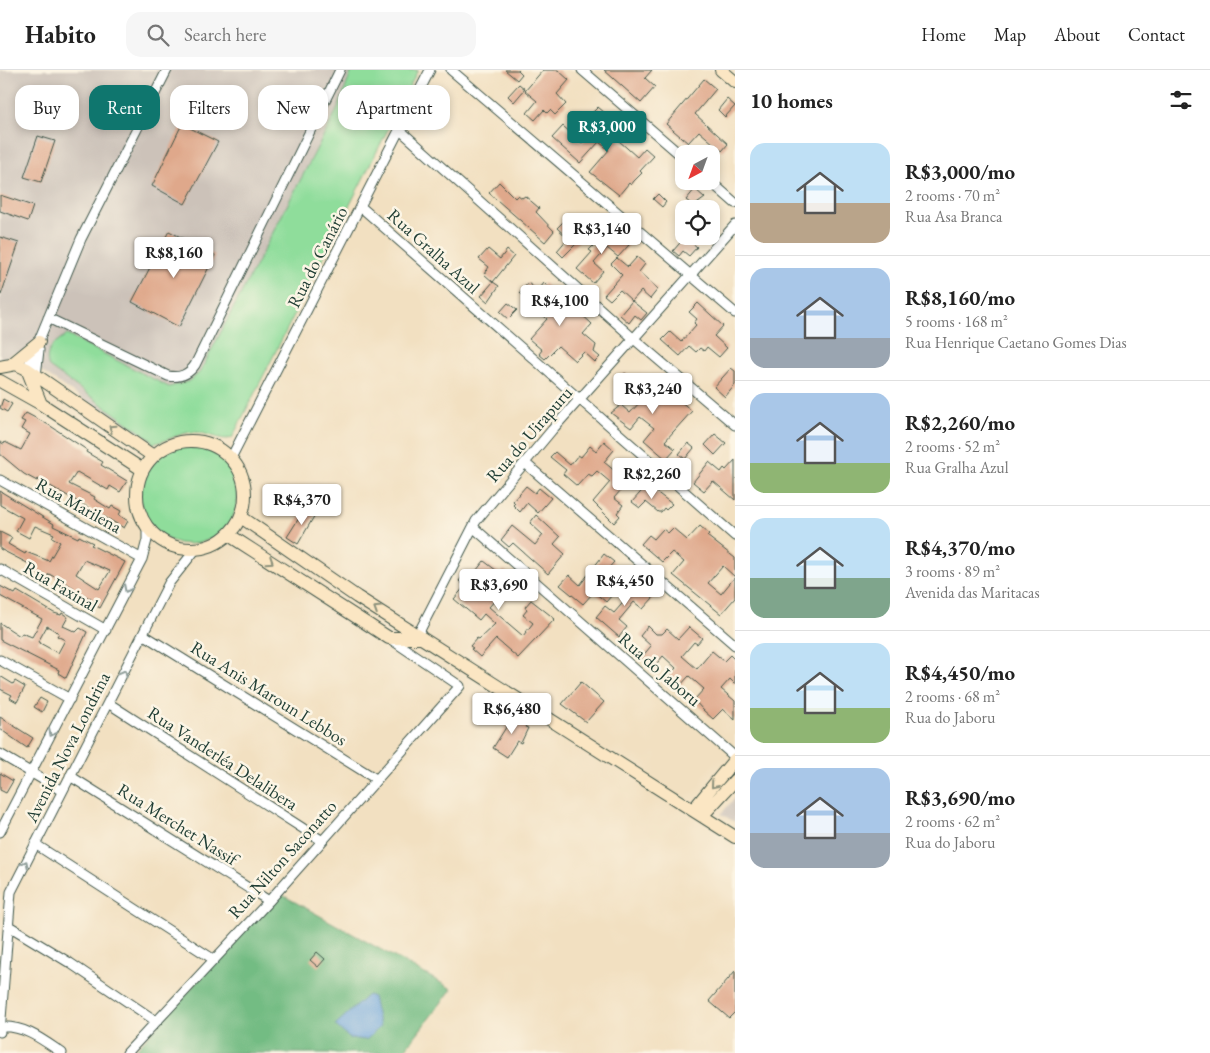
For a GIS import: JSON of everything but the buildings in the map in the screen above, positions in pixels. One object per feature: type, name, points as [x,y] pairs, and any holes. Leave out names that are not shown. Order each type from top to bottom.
[{"type":"street","points":[[41,404],[32,372],[40,338],[81,239],[167,70]]},
{"type":"street","points":[[48,318],[168,376],[181,376],[189,372],[195,365],[340,70]]},
{"type":"street","name":"Rua do Canário","points":[[422,85],[430,70]]},
{"type":"street","points":[[451,70],[735,313]]},
{"type":"street","points":[[582,70],[675,150]]},
{"type":"street","points":[[721,70],[735,82]]},
{"type":"street","points":[[400,130],[634,339],[735,425]]},
{"type":"street","name":"Rua do Canário","points":[[231,458],[400,130]]},
{"type":"street","points":[[720,190],[735,203]]},
{"type":"street","name":"Rua Gralha Azul","points":[[361,207],[735,536]]},
{"type":"street","name":"Rua do Uirapuru","points":[[419,637],[473,528],[579,400],[735,225]]},
{"type":"street","points":[[6,365],[40,338]]},
{"type":"street","points":[[6,365],[32,372],[153,456]]},
{"type":"street","points":[[0,381],[41,404],[143,470]]},
{"type":"street","points":[[198,441],[216,447],[231,458],[241,473],[246,490],[241,517],[228,535],[208,547],[182,549],[168,544],[147,527],[137,503],[137,490],[143,470],[153,456],[174,443],[198,441]]},
{"type":"street","points":[[525,463],[735,645]]},
{"type":"street","name":"Rua Marilena","points":[[0,480],[142,559]]},
{"type":"street","points":[[241,517],[306,564],[735,837]]},
{"type":"street","name":"Avenida Nova Londrina","points":[[0,832],[142,559],[147,540],[147,527]]},
{"type":"street","name":"Rua do Jaboru","points":[[473,528],[735,758]]},
{"type":"street","points":[[228,535],[389,638],[419,637]]},
{"type":"street","name":"Avenida Nova Londrina","points":[[0,1032],[11,892],[170,583],[196,549]]},
{"type":"street","points":[[297,579],[306,564]]},
{"type":"street","name":"Rua Faxinal","points":[[0,570],[106,630]]},
{"type":"street","name":"Rua Anis Maroun Lebbos","points":[[144,635],[376,779]]},
{"type":"street","name":"Rua Nilton Saconatto","points":[[128,1053],[213,959],[269,901],[460,686],[389,638]]},
{"type":"street","points":[[0,660],[70,699]]},
{"type":"street","name":"Rua Vanderléa Delalibera","points":[[108,703],[322,840]]},
{"type":"street","points":[[0,754],[62,791]]},
{"type":"street","points":[[698,813],[735,758]]},
{"type":"street","name":"Rua Merchet Nassif","points":[[70,776],[269,901]]},
{"type":"street","points":[[698,813],[735,780]]},
{"type":"street","points":[[35,844],[213,959]]},
{"type":"street","points":[[9,926],[70,963],[156,1021]]},
{"type":"street","points":[[0,1027],[13,1026],[36,1035],[62,1053]]},
{"type":"shaded area","points":[[0,70],[389,70],[380,85],[338,85],[338,130],[354,130],[178,434],[148,443],[14,353],[0,361]]},
{"type":"shaded area","points":[[735,798],[735,822],[721,814]]},
{"type":"green space","points":[[352,70],[418,70],[410,85],[346,85]]},
{"type":"green space","points":[[338,108],[338,130],[388,130],[232,438],[223,439],[193,432],[151,444],[152,440],[49,367],[47,357],[51,348],[67,335],[169,387],[190,381],[200,372]]},
{"type":"green space","points":[[189,446],[208,449],[224,460],[235,476],[238,495],[235,514],[224,530],[208,541],[189,544],[170,541],[154,530],[143,514],[140,495],[143,476],[154,460],[170,449]]},
{"type":"green space","points":[[277,892],[452,989],[402,1053],[133,1053]]},
{"type":"water","points":[[368,995],[373,997],[380,1027],[366,1040],[349,1038],[335,1025]]}]
